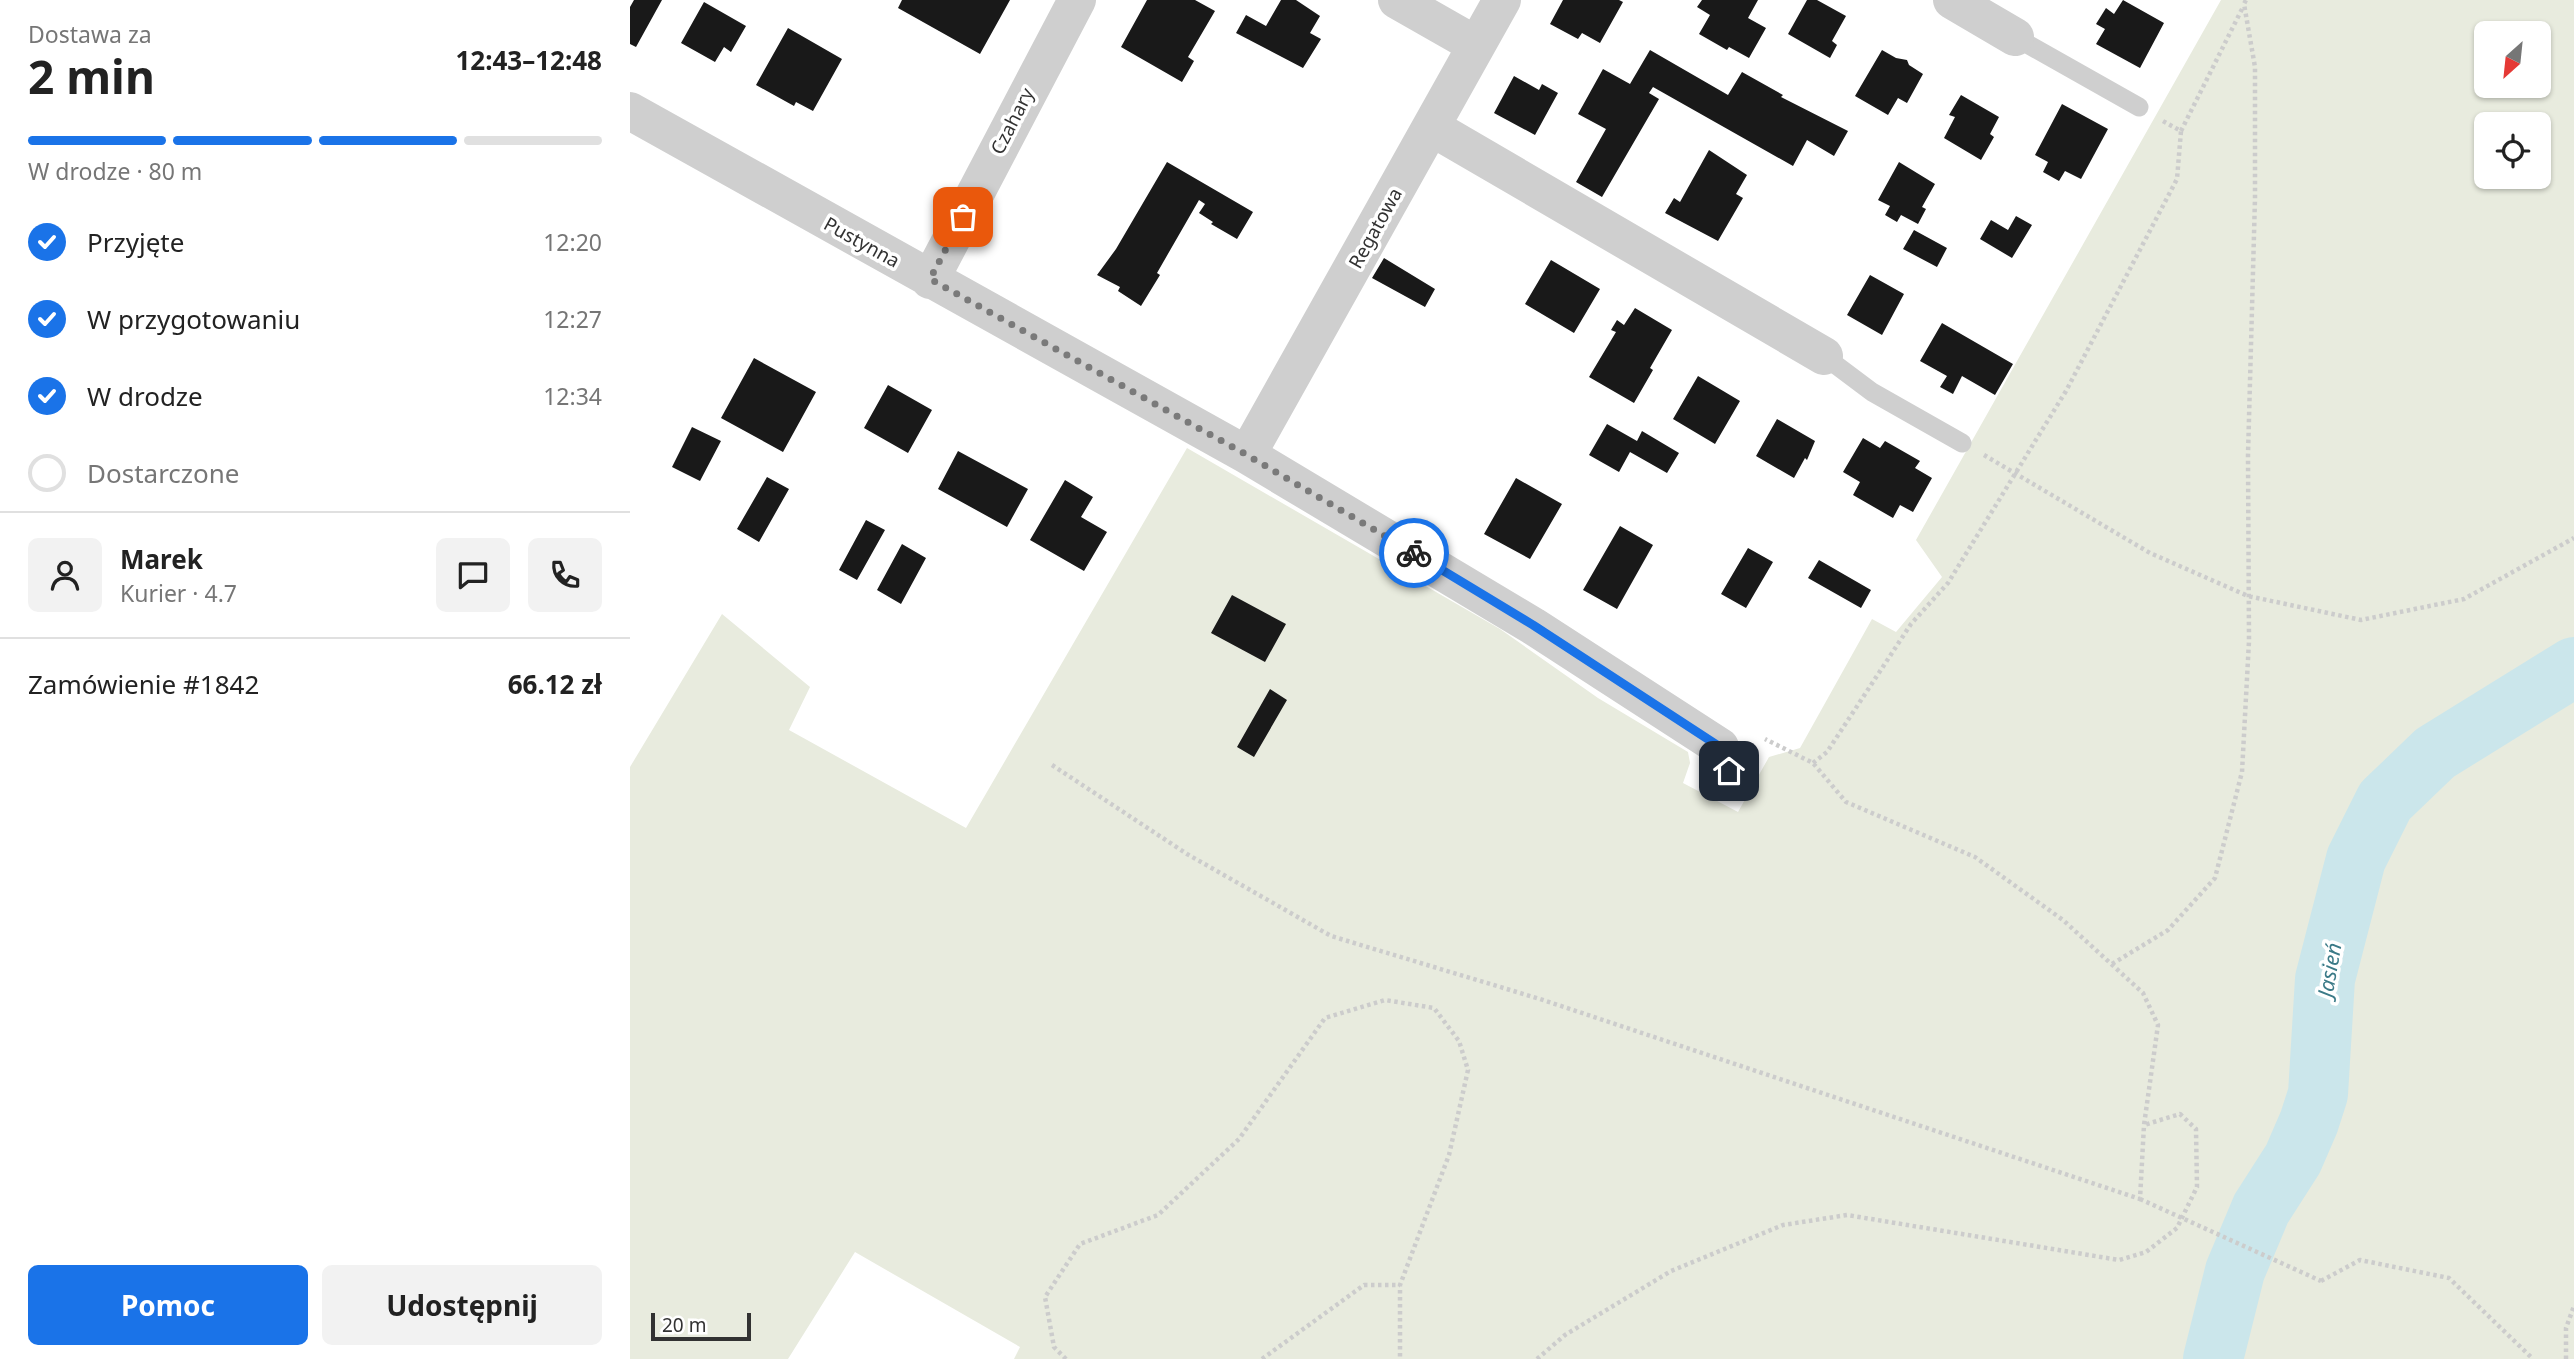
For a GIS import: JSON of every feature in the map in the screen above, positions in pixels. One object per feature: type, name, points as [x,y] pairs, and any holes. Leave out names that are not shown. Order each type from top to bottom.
[{"type":"street","name":"Czahary","points":[[930,279],[1077,0]]},
{"type":"street","points":[[1397,0],[1476,45]]},
{"type":"street","name":"Regatowa","points":[[1247,455],[1503,0]]},
{"type":"street","points":[[1952,0],[2015,37]]},
{"type":"street","name":"Pustynna","points":[[630,111],[1247,455],[1533,625],[1720,747],[1729,771]]},
{"type":"street","points":[[1432,127],[1824,356]]},
{"type":"lane","points":[[2015,37],[2139,107]]},
{"type":"lane","points":[[1824,356],[1872,391],[1962,443]]},
{"type":"path","points":[[1813,763],[1827,752],[1910,624],[1948,583],[2067,391],[2177,179],[2181,131],[2245,2]]},
{"type":"path","points":[[2112,964],[2168,930],[2215,878],[2242,772],[2255,198],[2255,66],[2245,2]]},
{"type":"path","points":[[2139,107],[2181,131]]},
{"type":"path","points":[[1962,443],[2150,553],[2248,596],[2361,620],[2464,599],[2574,538]]},
{"type":"path","points":[[1765,739],[1813,763],[1846,802],[1975,857],[2063,920],[2143,992],[2158,1025],[2144,1125],[2140,1199]]},
{"type":"path","points":[[1052,765],[1187,854],[1331,936],[1541,999],[2140,1199],[2321,1281],[2360,1260],[2449,1278],[2533,1359]]},
{"type":"path","points":[[1066,1359],[1054,1347],[1045,1297],[1080,1244],[1158,1216],[1239,1139],[1325,1018],[1385,1000],[1434,1008],[1459,1041],[1468,1070],[1449,1155],[1400,1285],[1400,1359]]},
{"type":"path","points":[[1537,1359],[1565,1335],[1671,1271],[1783,1225],[1847,1215],[2119,1261],[2146,1252],[2177,1227],[2197,1187],[2196,1129],[2180,1114],[2144,1125]]},
{"type":"path","points":[[1262,1359],[1364,1285],[1400,1285]]},
{"type":"path","points":[[2566,1359],[2566,1328],[2574,1306]]},
{"type":"shaded area","points":[[2221,0],[2574,0],[2574,1359],[1014,1359],[1020,1347],[855,1252],[788,1359],[630,1359],[630,767],[722,614],[810,687],[789,730],[966,828],[1187,448],[1500,629],[1598,698],[1688,752],[1690,763],[1683,783],[1738,812],[1769,757],[1800,748],[1872,619],[1896,632],[1942,577],[1916,540]]},
{"type":"building","points":[[634,0],[662,0],[636,47],[630,44],[630,7]]},
{"type":"building","points":[[902,0],[1010,0],[980,54],[898,8]]},
{"type":"building","points":[[1147,0],[1195,0],[1215,11],[1188,57],[1194,61],[1182,82],[1121,47]]},
{"type":"building","points":[[1281,0],[1296,0],[1320,16],[1310,33],[1321,39],[1303,68],[1236,33],[1246,15],[1266,26]]},
{"type":"building","points":[[1563,0],[1623,2],[1600,43],[1582,33],[1578,39],[1550,24]]},
{"type":"building","points":[[1702,0],[1758,0],[1748,18],[1766,28],[1749,58],[1729,47],[1727,50],[1699,34],[1710,15],[1697,7]]},
{"type":"building","points":[[1807,0],[1817,0],[1846,16],[1832,41],[1837,45],[1830,58],[1788,34]]},
{"type":"building","points":[[2123,0],[2164,23],[2140,68],[2096,44],[2105,29],[2096,24],[2106,8],[2114,14]]},
{"type":"building","points":[[704,2],[746,26],[731,52],[724,47],[715,62],[681,43]]},
{"type":"building","points":[[788,28],[842,59],[813,111],[796,102],[794,106],[756,85]]},
{"type":"building","points":[[1650,50],[1728,95],[1742,72],[1783,95],[1781,97],[1848,131],[1834,156],[1807,140],[1793,166],[1653,87],[1649,93],[1659,99],[1602,197],[1576,182],[1606,129],[1578,114],[1603,69],[1630,84]]},
{"type":"building","points":[[1882,50],[1896,58],[1907,60],[1909,65],[1923,74],[1907,103],[1898,98],[1888,115],[1855,96]]},
{"type":"building","points":[[1514,76],[1539,90],[1542,84],[1558,93],[1535,135],[1494,113]]},
{"type":"building","points":[[1961,95],[1999,117],[1990,134],[1994,137],[1981,160],[1944,138],[1955,117],[1949,115]]},
{"type":"building","points":[[2062,104],[2108,129],[2081,179],[2065,171],[2059,181],[2043,172],[2048,162],[2035,155]]},
{"type":"building","points":[[1709,150],[1747,175],[1736,194],[1743,198],[1718,241],[1665,213],[1674,198],[1680,202]]},
{"type":"building","points":[[1167,162],[1253,212],[1237,239],[1211,224],[1213,222],[1199,213],[1205,204],[1199,200],[1141,306],[1118,291],[1120,287],[1097,275],[1116,249]]},
{"type":"building","points":[[1899,162],[1935,184],[1922,207],[1926,209],[1918,224],[1901,215],[1897,222],[1885,215],[1890,206],[1878,200]]},
{"type":"building","points":[[2016,216],[2032,225],[2012,258],[1980,239],[1991,220],[2008,230]]},
{"type":"building","points":[[1914,230],[1947,248],[1937,267],[1903,249]]},
{"type":"building","points":[[1384,258],[1435,289],[1425,307],[1372,278]]},
{"type":"building","points":[[1551,260],[1600,289],[1574,333],[1525,304]]},
{"type":"building","points":[[1870,275],[1904,294],[1882,335],[1847,315]]},
{"type":"building","points":[[1635,308],[1672,330],[1634,403],[1589,377],[1616,332],[1611,330],[1617,320],[1624,325]]},
{"type":"building","points":[[1942,323],[2013,364],[1995,395],[1962,376],[1953,394],[1940,387],[1947,376],[1920,361]]},
{"type":"building","points":[[754,358],[816,392],[783,452],[721,418]]},
{"type":"building","points":[[1698,376],[1740,401],[1715,444],[1673,419]]},
{"type":"building","points":[[888,385],[932,410],[908,453],[864,428]]},
{"type":"building","points":[[1777,419],[1815,441],[1807,460],[1805,458],[1794,478],[1756,456]]},
{"type":"building","points":[[1607,424],[1637,441],[1642,431],[1679,453],[1667,473],[1630,452],[1619,472],[1589,455]]},
{"type":"building","points":[[692,427],[721,441],[700,481],[672,467]]},
{"type":"building","points":[[1863,438],[1880,448],[1885,441],[1920,461],[1915,468],[1932,478],[1913,512],[1900,505],[1893,518],[1853,495],[1860,482],[1843,472]]},
{"type":"building","points":[[958,451],[1028,489],[1007,527],[938,489]]},
{"type":"building","points":[[767,477],[789,489],[759,542],[737,529]]},
{"type":"building","points":[[1516,478],[1562,504],[1530,559],[1484,534]]},
{"type":"building","points":[[1065,480],[1093,497],[1081,517],[1107,532],[1084,571],[1030,540]]},
{"type":"building","points":[[866,520],[885,530],[857,580],[839,570]]},
{"type":"building","points":[[1620,526],[1653,545],[1617,609],[1583,590]]},
{"type":"building","points":[[902,544],[926,558],[901,604],[877,590]]},
{"type":"building","points":[[1748,548],[1773,562],[1746,608],[1721,594]]},
{"type":"building","points":[[1819,560],[1871,590],[1861,608],[1808,578]]},
{"type":"building","points":[[1232,595],[1286,624],[1265,662],[1211,633]]},
{"type":"building","points":[[1270,689],[1287,700],[1254,757],[1237,747]]},
{"type":"waterway","name":"Jasień","points":[[2213,1359],[2235,1271],[2261,1209],[2293,1159],[2318,1094],[2325,979],[2356,859],[2385,801],[2435,753],[2574,667]]},
{"type":"way so far","points":[[963,217],[930,279],[1247,455],[1414,553]]},
{"type":"route","points":[[1414,553],[1533,625],[1720,747],[1729,771]]}]
